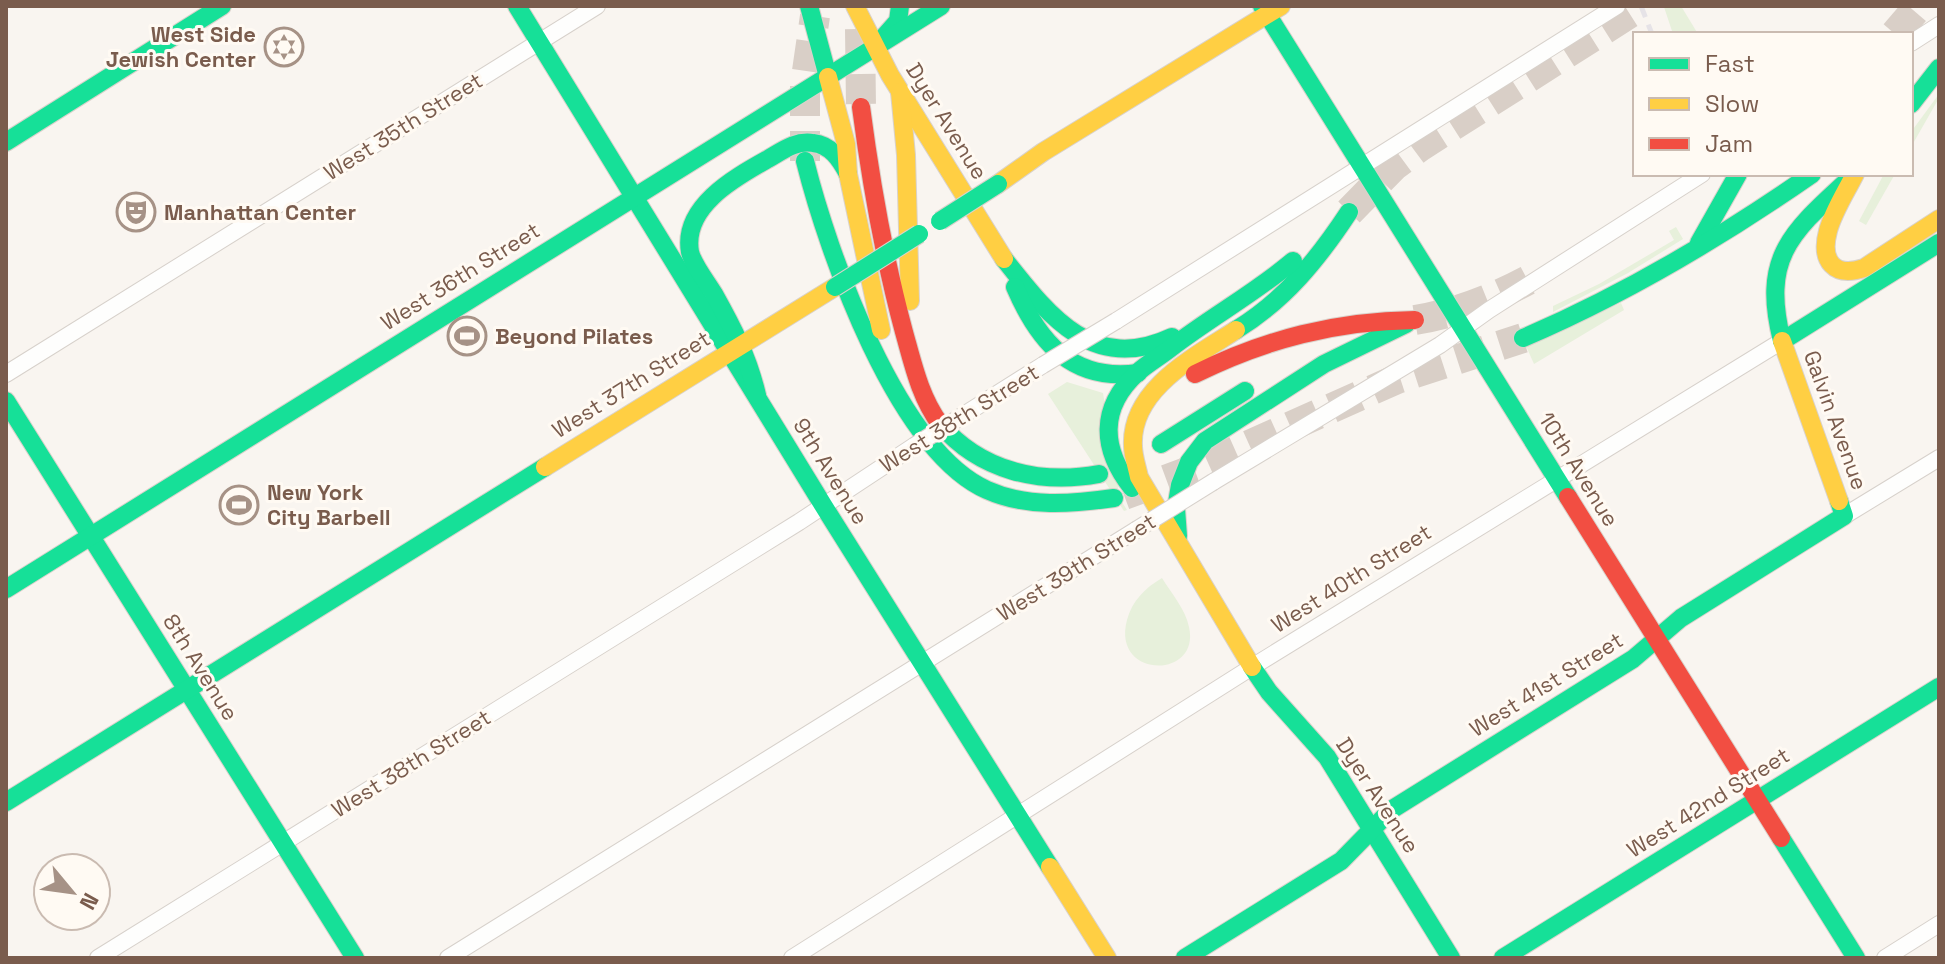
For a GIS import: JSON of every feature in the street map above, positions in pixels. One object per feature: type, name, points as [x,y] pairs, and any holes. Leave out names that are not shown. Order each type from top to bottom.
[{"type":"main road","points":[[6,142],[222,6]]},
{"type":"main road","points":[[517,6],[635,197],[736,347]]},
{"type":"main road","points":[[809,6],[846,144],[848,174],[876,314],[907,408]]},
{"type":"main road","name":"Dyer Avenue","points":[[855,6],[900,92],[1004,259]]},
{"type":"main road","points":[[875,47],[898,21],[900,6]]},
{"type":"main road","name":"West 36th Street","points":[[6,589],[941,6]]},
{"type":"main road","name":"10th Avenue","points":[[1270,8],[1362,166],[1856,958]]},
{"type":"main road","name":"West 37th Street","points":[[6,802],[835,287],[1270,8]]},
{"type":"main road","points":[[1913,89],[1939,68]]},
{"type":"main road","points":[[1913,101],[1939,68]]},
{"type":"main road","points":[[900,92],[906,171],[909,351]]},
{"type":"main road","points":[[861,107],[876,205],[921,394],[949,435],[971,452],[996,465],[1049,480]]},
{"type":"main road","points":[[736,347],[690,253],[689,235],[697,213],[715,193],[801,142],[820,143],[831,149],[848,174]]},
{"type":"main road","points":[[805,161],[824,227],[879,365],[931,445],[972,482],[990,490],[1018,498],[1070,503],[1114,498]]},
{"type":"main road","points":[[1693,251],[1710,228],[1737,176]]},
{"type":"main road","points":[[1523,338],[1605,301],[1693,251],[1809,176]]},
{"type":"main road","name":"Galvin Avenue","points":[[1844,516],[1782,341],[1774,314],[1772,289],[1781,251],[1806,217],[1853,176]]},
{"type":"main road","points":[[1854,176],[1826,241],[1829,262],[1839,270],[1864,268],[1939,219]]},
{"type":"main road","points":[[1349,212],[1330,241],[1272,306],[1176,368],[1150,395],[1136,424],[1133,453],[1139,477],[1165,522],[1124,480],[1108,449],[1109,420],[1115,403],[1138,373],[1200,325],[1268,282],[1349,212]]},
{"type":"main road","name":"West 40th Street","points":[[1782,341],[1939,243]]},
{"type":"main road","points":[[1004,259],[1065,327],[1098,344],[1126,351],[1139,349],[1200,325]]},
{"type":"main road","points":[[1004,259],[1019,299],[1035,329],[1055,350],[1094,372],[1113,376],[1138,373]]},
{"type":"main road","points":[[1165,522],[1148,468],[1145,445],[1158,407],[1178,385],[1209,367],[1291,333],[1374,319],[1415,320]]},
{"type":"main road","points":[[1306,353],[1344,338],[1415,320]]},
{"type":"main road","points":[[1181,551],[1175,517],[1180,479],[1190,458],[1205,441],[1324,364],[1415,320]]},
{"type":"main road","name":"9th Avenue","points":[[736,347],[750,364],[757,395],[823,505],[1107,958]]},
{"type":"main road","points":[[1161,444],[1257,384]]},
{"type":"main road","name":"8th Avenue","points":[[6,401],[355,958]]},
{"type":"main road","points":[[953,466],[985,480],[1017,486],[1099,474]]},
{"type":"main road","name":"West 41st Street","points":[[1185,958],[1341,861],[1391,810],[1633,659],[1682,618],[1844,516]]},
{"type":"main road","name":"Dyer Avenue","points":[[1165,522],[1265,690],[1310,735],[1372,828],[1451,958]]},
{"type":"main road","name":"West 42nd Street","points":[[1503,958],[1939,687]]},
{"type":"street","name":"West 35th Street","points":[[6,374],[597,6]]},
{"type":"street","name":"West 38th Street","points":[[98,958],[1617,6]]},
{"type":"street","points":[[1913,42],[1939,25]]},
{"type":"street","name":"West 39th Street","points":[[448,958],[1463,328],[1699,176]]},
{"type":"street","name":"West 40th Street","points":[[792,958],[1252,667],[1782,341]]},
{"type":"street","name":"West 41st Street","points":[[1844,516],[1939,458]]},
{"type":"street","points":[[1885,958],[1939,924]]},
{"type":"green space","points":[[1681,6],[1697,32],[1672,32],[1664,7]]},
{"type":"green space","points":[[1939,94],[1913,144],[1913,129]]},
{"type":"green space","points":[[1883,176],[1894,176],[1866,225],[1859,221]]},
{"type":"green space","points":[[1676,227],[1683,239],[1628,273],[1553,312],[1553,306],[1599,284],[1674,240],[1669,231]]},
{"type":"green space","points":[[1621,303],[1624,310],[1534,364],[1526,346]]},
{"type":"green space","points":[[1067,382],[1103,393],[1120,499],[1127,510],[1124,511],[1048,394]]},
{"type":"green space","points":[[1162,578],[1185,614],[1189,644],[1182,657],[1170,664],[1156,666],[1143,662],[1132,653],[1126,639],[1127,620],[1136,601]]},
{"type":"tunnel","points":[[1349,212],[1394,166],[1421,146],[1641,6]]},
{"type":"tunnel","points":[[1897,32],[1919,6]]},
{"type":"tunnel","points":[[805,161],[805,85],[815,16]]},
{"type":"tunnel","points":[[860,29],[861,107]]},
{"type":"tunnel","points":[[1415,320],[1475,304],[1532,278]]},
{"type":"tunnel","points":[[1124,495],[1195,469],[1397,379],[1523,338]]},
{"type":"railway","points":[[1641,6],[1651,32]]},
{"type":"traffic: fast","points":[[6,142],[222,6]]},
{"type":"traffic: fast","points":[[517,6],[823,505],[1050,867]]},
{"type":"traffic: fast","points":[[809,6],[828,77]]},
{"type":"traffic: fast","points":[[875,47],[898,21],[900,6]]},
{"type":"traffic: fast","points":[[6,589],[941,6]]},
{"type":"traffic: fast","points":[[1262,6],[1568,497]]},
{"type":"traffic: fast","points":[[1913,101],[1939,68]]},
{"type":"traffic: fast","points":[[757,395],[734,331],[690,252],[694,221],[703,207],[727,184],[795,145],[807,142],[825,147],[838,158],[848,174]]},
{"type":"traffic: fast","points":[[805,161],[830,246],[871,345],[896,393],[924,435],[954,468],[987,490],[1018,500],[1066,503],[1114,498]]},
{"type":"traffic: fast","points":[[1699,243],[1737,176]]},
{"type":"traffic: fast","points":[[1523,338],[1599,303],[1672,264],[1809,176]]},
{"type":"traffic: fast","points":[[1782,341],[1775,289],[1785,251],[1808,218],[1845,183]]},
{"type":"traffic: fast","points":[[940,221],[998,184]]},
{"type":"traffic: fast","points":[[1236,330],[1285,292],[1325,246],[1349,212]]},
{"type":"traffic: fast","points":[[835,287],[919,234]]},
{"type":"traffic: fast","points":[[1782,341],[1939,243]]},
{"type":"traffic: fast","points":[[1004,259],[1056,318],[1096,344],[1119,348],[1144,347],[1172,337]]},
{"type":"traffic: fast","points":[[1132,488],[1114,458],[1110,444],[1111,414],[1125,386],[1146,366],[1293,261]]},
{"type":"traffic: fast","points":[[1015,287],[1035,325],[1061,354],[1077,365],[1095,371],[1138,373]]},
{"type":"traffic: fast","points":[[1178,536],[1176,509],[1180,485],[1189,462],[1205,441],[1324,364],[1406,324]]},
{"type":"traffic: fast","points":[[1161,444],[1245,391]]},
{"type":"traffic: fast","points":[[6,401],[355,958]]},
{"type":"traffic: fast","points":[[940,424],[973,453],[1012,471],[1055,477],[1099,474]]},
{"type":"traffic: fast","points":[[6,802],[545,467]]},
{"type":"traffic: fast","points":[[1185,958],[1341,861],[1391,810],[1633,659],[1681,618],[1844,516],[1839,501]]},
{"type":"traffic: fast","points":[[1252,667],[1269,692],[1327,757],[1451,958]]},
{"type":"traffic: fast","points":[[1503,958],[1939,687]]},
{"type":"traffic: fast","points":[[1781,838],[1856,958]]},
{"type":"traffic: slow","points":[[855,6],[890,75],[1004,259]]},
{"type":"traffic: slow","points":[[998,184],[1043,152],[1281,6]]},
{"type":"traffic: slow","points":[[828,77],[846,144],[848,174],[881,330]]},
{"type":"traffic: slow","points":[[900,92],[906,155],[910,301]]},
{"type":"traffic: slow","points":[[1854,176],[1828,231],[1826,251],[1828,259],[1837,269],[1854,271],[1864,268],[1939,219]]},
{"type":"traffic: slow","points":[[545,467],[835,287]]},
{"type":"traffic: slow","points":[[1236,330],[1185,363],[1154,391],[1142,407],[1135,426],[1133,450],[1139,477],[1252,667]]},
{"type":"traffic: slow","points":[[1782,341],[1839,501]]},
{"type":"traffic: slow","points":[[1050,867],[1107,958]]},
{"type":"traffic: jam","points":[[861,107],[879,220],[897,304],[918,380],[940,424]]},
{"type":"traffic: jam","points":[[1195,374],[1248,351],[1302,334],[1357,324],[1415,320]]},
{"type":"traffic: jam","points":[[1568,497],[1781,838]]},
{"type":"place","name":"West Side Jewish Center","points":[[284,47]]},
{"type":"place","name":"Manhattan Center","points":[[136,212]]},
{"type":"place","name":"Beyond Pilates","points":[[467,336]]},
{"type":"place","name":"New York City Barbell","points":[[239,505]]}]
